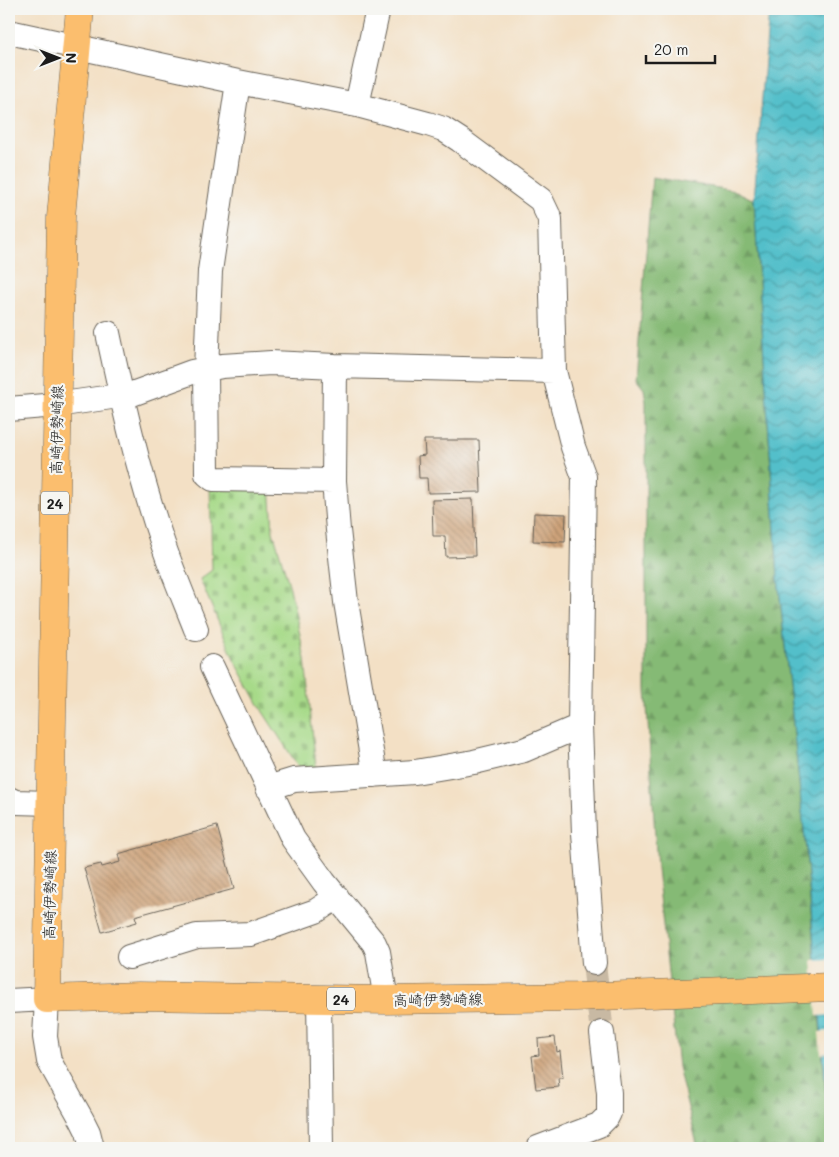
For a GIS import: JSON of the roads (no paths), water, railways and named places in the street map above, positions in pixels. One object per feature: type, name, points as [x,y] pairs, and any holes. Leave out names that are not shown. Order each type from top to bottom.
[{"type":"main road","name":"高崎伊勢崎線","points":[[80,9],[60,217],[46,999],[138,996],[386,1000],[636,995],[830,987]]},
{"type":"street","points":[[357,105],[378,9]]},
{"type":"street","points":[[9,32],[238,82],[357,105],[443,129],[541,200],[550,219],[554,371],[573,447],[584,477],[580,726],[584,833],[594,963]]},
{"type":"street","points":[[238,82],[210,271],[206,370],[207,474],[213,479],[334,481]]},
{"type":"street","points":[[108,333],[129,430],[160,536],[196,630]]},
{"type":"street","points":[[9,409],[56,405],[132,394],[192,372],[222,366],[271,363],[554,371]]},
{"type":"street","points":[[335,366],[334,481],[346,602],[375,775]]},
{"type":"street","points":[[212,668],[293,839],[336,897],[374,943],[378,952],[386,1000]]},
{"type":"street","points":[[268,788],[294,780],[415,772],[474,762],[524,750],[580,726]]},
{"type":"street","points":[[9,799],[16,802],[51,803]]},
{"type":"street","points":[[129,957],[197,936],[251,934],[316,911],[336,897]]},
{"type":"street","points":[[319,998],[322,1148]]},
{"type":"street","points":[[9,1001],[46,999],[45,1037],[49,1061],[88,1132],[92,1148]]},
{"type":"street","points":[[538,1148],[598,1125],[607,1117],[609,1113],[609,1093],[602,1033]]},
{"type":"water","points":[[769,9],[830,9],[830,1137],[806,850],[778,578],[754,200]]},
{"type":"tunnel","points":[[594,963],[602,1033]]}]
